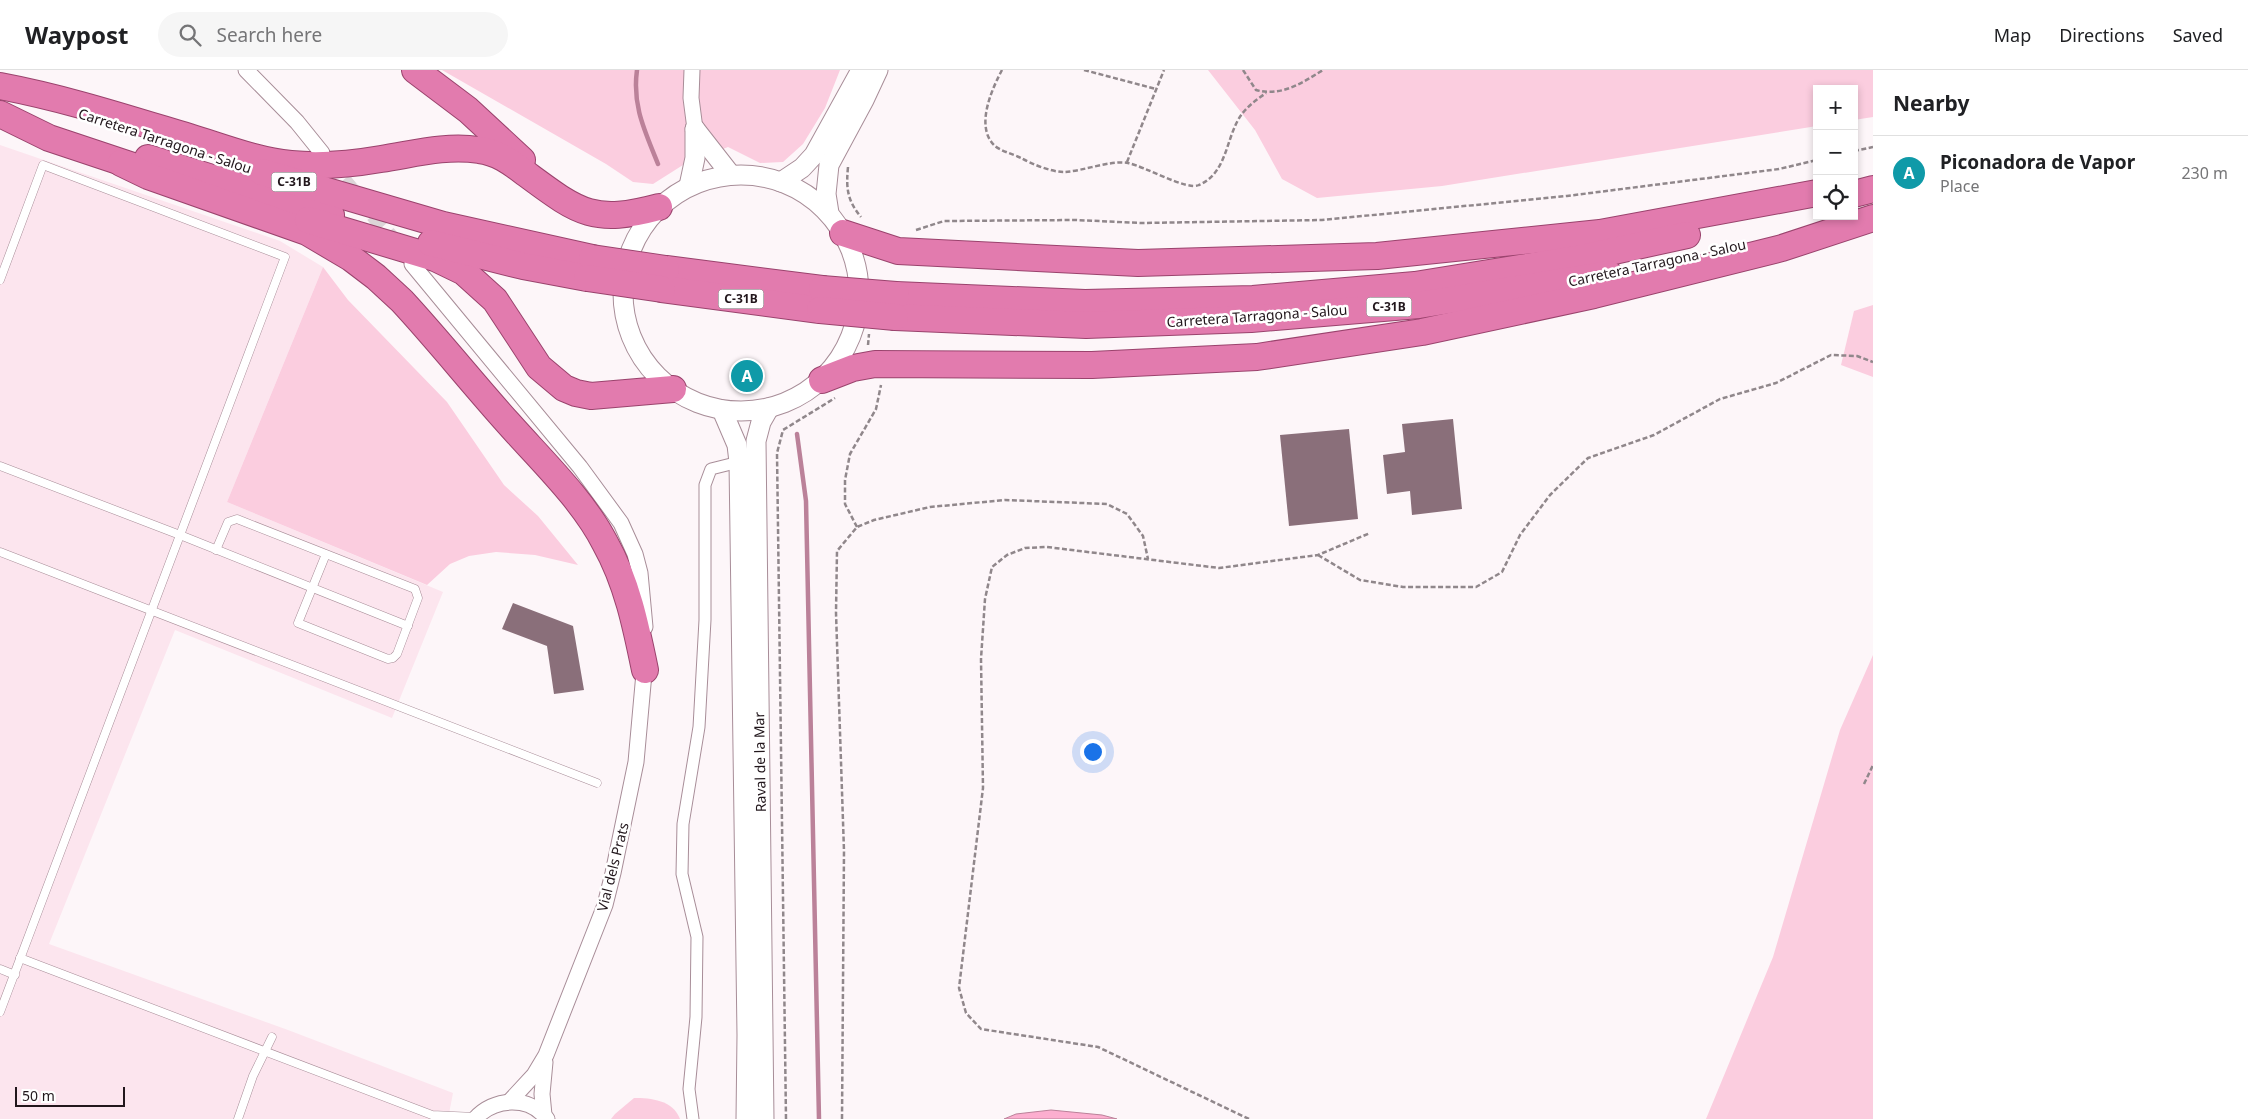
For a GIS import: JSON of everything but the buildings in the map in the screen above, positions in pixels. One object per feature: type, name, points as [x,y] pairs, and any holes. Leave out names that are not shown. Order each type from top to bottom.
[{"type":"highway","points":[[415,70],[442,89],[496,135],[563,201]]},
{"type":"highway","points":[[0,87],[39,93],[249,155],[289,164],[318,166],[351,164],[424,150],[480,150],[498,154],[512,162],[563,201],[581,210],[595,214],[620,216],[659,207]]},
{"type":"highway","name":"Carretera Tarragona - Salou","points":[[0,87],[350,199],[590,268]]},
{"type":"highway","points":[[0,113],[49,138],[122,163],[420,253],[450,264],[480,284],[495,300],[539,367],[564,388],[576,393],[591,396],[612,396],[673,390]]},
{"type":"highway","name":"Carretera Tarragona - Salou","points":[[0,113],[396,234],[523,266],[590,268],[821,300],[1086,325],[1251,320],[1419,304],[1587,278],[1778,238],[1873,212]]},
{"type":"highway","points":[[122,163],[171,184],[306,232],[351,258],[376,277],[402,301],[549,468],[605,542],[623,582],[645,670]]},
{"type":"highway","points":[[1858,185],[1873,182]]},
{"type":"highway","points":[[1858,193],[1873,189]]},
{"type":"highway","points":[[846,223],[898,251],[1138,263],[1377,256],[1600,233],[1813,194]]},
{"type":"highway","name":"Carretera Tarragona - Salou","points":[[896,306],[1253,298],[1415,285],[1582,258],[1771,217],[1813,205]]},
{"type":"highway","points":[[829,388],[852,368],[866,365],[1092,365],[1267,355],[1422,332],[1594,295],[1782,248],[1873,218]]},
{"type":"street","points":[[246,70],[297,122],[322,153]]},
{"type":"street","points":[[689,186],[694,158],[695,129],[691,98],[692,70]]},
{"type":"street","points":[[781,182],[802,168],[814,155],[861,70]]},
{"type":"street","points":[[846,223],[807,195],[781,182],[765,177],[732,175],[710,179],[689,186],[659,207],[644,225],[633,245],[624,278],[623,301],[627,324],[636,346],[655,374],[673,390],[701,404],[722,410],[745,411],[769,408],[829,388],[853,332],[858,310],[858,276],[846,223],[827,179],[829,165],[878,70]]},
{"type":"street","points":[[695,129],[732,175]]},
{"type":"street","name":"Vial dels Prats","points":[[412,264],[580,467],[621,523],[635,554],[640,573],[645,618],[645,670],[642,714],[631,793],[605,905],[546,1055],[534,1074],[510,1101]]},
{"type":"street","name":"Raval de la Mar","points":[[764,1119],[756,441],[769,408]]},
{"type":"street","name":"Raval de la Mar","points":[[722,410],[737,445],[738,462],[747,1035],[746,1119]]},
{"type":"street","points":[[693,1119],[688,1089],[696,1017],[697,937],[682,874],[683,824],[699,727],[705,620],[705,485],[712,469],[738,462]]},
{"type":"street","name":"Vial dels Prats","points":[[545,1117],[542,1094],[546,1055]]},
{"type":"street","points":[[475,1118],[492,1106],[510,1101],[534,1108],[545,1117]]},
{"type":"lane","points":[[0,280],[43,165],[285,257],[0,1012]]},
{"type":"lane","points":[[0,466],[408,626]]},
{"type":"lane","points":[[216,550],[228,522],[237,519],[326,554],[415,589],[418,598],[397,654],[393,658],[388,659],[298,623],[326,554]]},
{"type":"lane","points":[[0,552],[598,782]]},
{"type":"lane","points":[[20,958],[434,1117],[475,1118]]},
{"type":"lane","points":[[0,970],[15,975]]},
{"type":"lane","points":[[238,1119],[264,1051],[272,1037]]},
{"type":"path","points":[[1002,70],[991,91],[986,111],[987,133],[994,145],[1027,162],[1062,172],[1126,162],[1155,171],[1188,186],[1198,186],[1207,180],[1221,163],[1237,122],[1249,104],[1266,93],[1298,86],[1322,70]]},
{"type":"path","points":[[1084,70],[1156,89]]},
{"type":"path","points":[[1126,162],[1164,70]]},
{"type":"path","points":[[1243,70],[1256,90],[1266,93]]},
{"type":"path","points":[[1858,150],[1873,147]]},
{"type":"path","points":[[846,223],[851,205],[847,184],[848,167],[851,160]]},
{"type":"path","points":[[911,232],[944,221],[1076,220],[1150,223],[1322,220],[1567,196],[1780,169],[1813,161]]},
{"type":"path","points":[[866,365],[870,326]]},
{"type":"path","points":[[1318,554],[1360,580],[1403,587],[1476,587],[1502,572],[1520,535],[1550,495],[1588,458],[1654,435],[1720,398],[1776,383],[1831,355],[1856,356],[1873,362]]},
{"type":"path","points":[[857,527],[846,504],[845,480],[850,454],[876,409],[882,386]]},
{"type":"path","points":[[786,1119],[777,453],[783,430],[829,388]]},
{"type":"path","points":[[842,1119],[844,851],[836,613],[837,551],[857,527],[874,520],[930,507],[1005,500],[1107,504],[1126,514],[1143,536],[1148,559]]},
{"type":"path","points":[[1249,1119],[1098,1047],[981,1029],[966,1013],[959,988],[983,788],[981,659],[985,599],[992,567],[1007,555],[1025,548],[1047,547],[1219,568],[1318,554],[1370,533]]},
{"type":"path","points":[[1864,784],[1873,765]]},
{"type":"shaded area","points":[[442,70],[840,70],[825,108],[803,144],[783,162],[760,163],[728,147],[683,165],[653,184],[633,182],[606,164]]},
{"type":"shaded area","points":[[1208,70],[1873,70],[1873,117],[1858,119],[1858,85],[1813,85],[1813,127],[1442,186],[1317,198],[1282,179],[1255,130]]},
{"type":"shaded area","points":[[0,145],[280,241],[323,267],[227,502],[443,592],[392,718],[175,630],[49,944],[288,1030],[453,1093],[448,1119],[0,1119]]},
{"type":"shaded area","points":[[323,267],[348,300],[447,402],[504,485],[538,516],[578,565],[535,555],[496,552],[469,556],[450,564],[427,585],[227,502]]},
{"type":"shaded area","points":[[1873,305],[1873,377],[1841,365],[1854,311]]},
{"type":"shaded area","points":[[1873,655],[1873,1119],[1706,1119],[1773,957],[1840,730]]},
{"type":"shaded area","points":[[634,1098],[661,1101],[672,1108],[680,1119],[611,1119]]},
{"type":"shaded area","points":[[1051,1110],[1102,1115],[1117,1119],[1004,1119],[1016,1114]]},
{"type":"waterway","points":[[637,70],[636,95],[638,107],[644,129],[658,164]]},
{"type":"waterway","points":[[797,434],[806,501],[819,1119]]},
{"type":"tunnel","points":[[329,162],[397,244]]},
{"type":"place","name":"Piconadora de Vapor","points":[[747,376]]}]
